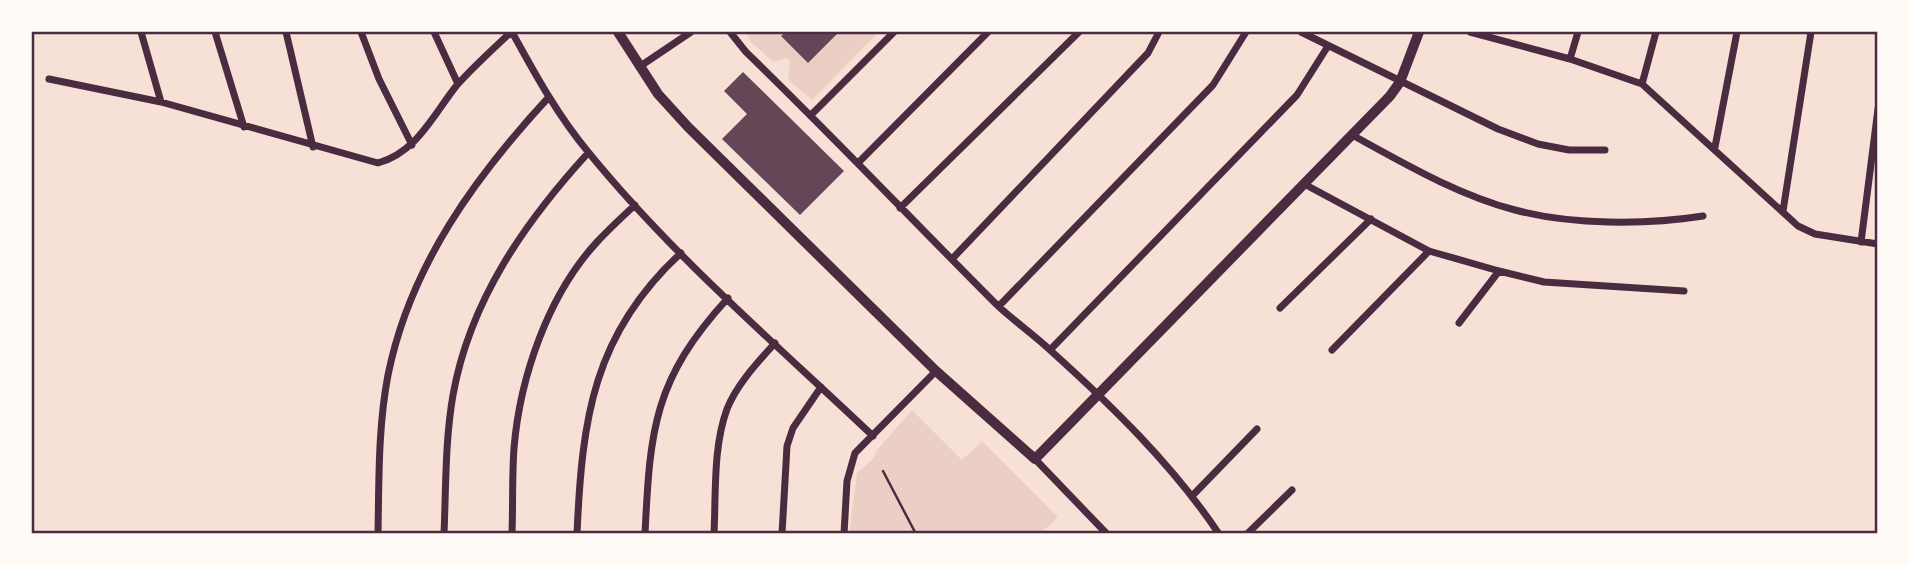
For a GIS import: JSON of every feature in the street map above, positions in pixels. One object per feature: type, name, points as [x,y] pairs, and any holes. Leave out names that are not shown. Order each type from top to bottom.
[{"type":"street","points":[[141,32],[161,102]]},
{"type":"street","points":[[215,32],[244,127]]},
{"type":"street","points":[[286,32],[313,147]]},
{"type":"street","points":[[361,32],[379,79],[412,145]]},
{"type":"street","points":[[434,32],[458,84]]},
{"type":"street","points":[[49,79],[161,102],[313,147],[379,163],[398,158],[412,145],[458,84],[512,32],[548,97],[588,153],[681,253],[873,436]]},
{"type":"street","points":[[618,32],[658,94],[688,127],[936,371],[1035,459],[1107,534]]},
{"type":"street","points":[[639,66],[691,32]]},
{"type":"street","points":[[730,32],[746,52],[859,162],[900,208],[999,306],[1098,396],[1193,495],[1219,534]]},
{"type":"street","points":[[811,115],[894,32]]},
{"type":"street","points":[[859,162],[988,32]]},
{"type":"street","points":[[900,208],[1079,32]]},
{"type":"street","points":[[953,258],[1148,53],[1159,32]]},
{"type":"street","points":[[999,306],[1213,85],[1247,32]]},
{"type":"street","points":[[1301,32],[1400,82],[1538,144],[1569,150],[1605,150]]},
{"type":"street","points":[[1035,459],[1354,136],[1400,82],[1419,32]]},
{"type":"street","points":[[1470,32],[1499,35],[1642,84],[1806,231],[1878,244]]},
{"type":"street","points":[[1570,59],[1578,32]]},
{"type":"street","points":[[1642,84],[1656,32]]},
{"type":"street","points":[[1715,147],[1737,32]]},
{"type":"street","points":[[1783,211],[1811,32]]},
{"type":"street","points":[[1050,350],[1297,95],[1328,46]]},
{"type":"street","points":[[378,534],[381,428],[388,374],[400,331],[427,264],[470,190],[498,152],[548,97]]},
{"type":"street","points":[[1861,242],[1874,172],[1878,110]]},
{"type":"street","points":[[1354,136],[1460,191],[1515,210],[1560,218],[1667,222],[1703,216]]},
{"type":"street","points":[[444,534],[447,436],[453,393],[486,293],[508,253],[542,203],[588,153]]},
{"type":"street","points":[[1306,185],[1429,251],[1499,271],[1544,282],[1684,291]]},
{"type":"street","points":[[512,534],[514,448],[519,409],[546,323],[576,269],[595,243],[635,205]]},
{"type":"street","points":[[1280,308],[1371,219]]},
{"type":"street","points":[[1332,350],[1429,251]]},
{"type":"street","points":[[577,534],[580,455],[589,409],[609,347],[651,281],[681,253]]},
{"type":"street","points":[[1459,323],[1499,271]]},
{"type":"street","points":[[645,534],[650,452],[666,386],[706,322],[728,298]]},
{"type":"street","points":[[714,534],[720,436],[728,408],[755,365],[775,343]]},
{"type":"street","points":[[844,534],[847,481],[855,453],[936,371]]},
{"type":"street","points":[[782,534],[787,446],[793,428],[821,387]]},
{"type":"street","points":[[1193,495],[1257,429]]},
{"type":"street","points":[[1247,534],[1293,490]]},
{"type":"path","points":[[883,471],[916,534]]},
{"type":"shaded area","points":[[746,32],[786,32],[782,36],[808,62],[839,32],[879,32],[812,100],[788,80],[790,61],[786,58],[773,62],[750,41]]},
{"type":"shaded area","points":[[912,410],[962,460],[982,441],[1058,517],[1041,533],[849,534],[857,473],[874,458],[877,450]]},
{"type":"building","points":[[786,32],[839,32],[808,63],[781,36]]},
{"type":"building","points":[[743,72],[844,171],[800,215],[722,139],[747,114],[724,91]]}]
